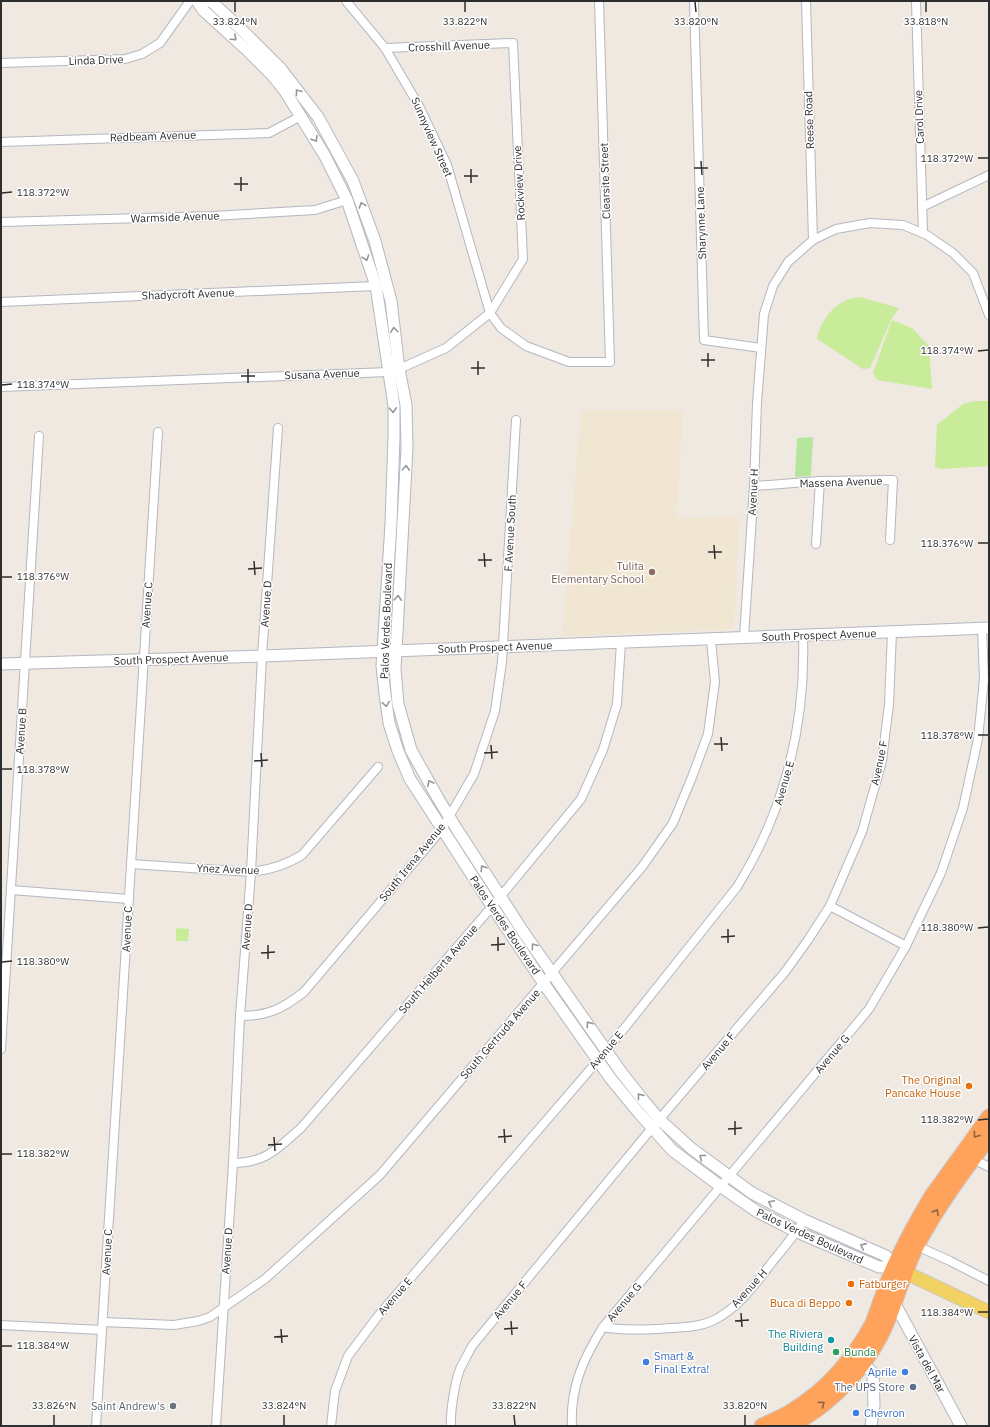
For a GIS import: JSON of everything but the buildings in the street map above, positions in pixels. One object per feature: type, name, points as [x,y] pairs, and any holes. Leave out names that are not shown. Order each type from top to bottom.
[{"type":"highway","points":[[762,1426],[792,1411],[816,1394],[844,1366],[869,1331],[899,1270],[917,1246],[989,1117]]},
{"type":"highway","points":[[790,1426],[800,1421],[825,1402],[854,1375],[883,1330],[894,1302],[899,1270],[907,1240],[928,1202],[968,1156],[989,1137]]},
{"type":"highway","points":[[862,1363],[858,1356],[871,1337],[869,1331]]},
{"type":"main road","name":"Palos Verdes Boulevard","points":[[197,1],[204,11],[248,51],[277,73],[284,91],[325,156],[347,200],[376,286],[394,406],[391,524],[382,666],[389,723],[398,751],[410,779],[544,984],[611,1079],[672,1150],[756,1211],[797,1232],[881,1268],[899,1270],[989,1312]]},
{"type":"main road","name":"Palos Verdes Boulevard","points":[[209,1],[212,2],[245,33],[277,73],[318,117],[353,182],[373,237],[391,301],[399,369],[406,405],[407,448],[395,651],[398,704],[411,750],[449,817],[524,933],[553,972],[621,1072],[660,1120],[692,1149],[752,1193],[804,1220],[886,1256],[899,1270]]},
{"type":"main road","points":[[325,156],[336,150]]},
{"type":"main road","points":[[360,242],[373,237]]},
{"type":"main road","name":"South Prospect Avenue","points":[[1,664],[711,640],[744,637],[985,628]]},
{"type":"main road","name":"Vista del Mar","points":[[894,1302],[961,1426]]},
{"type":"main road","points":[[862,1363],[873,1374],[874,1405],[872,1426]]},
{"type":"street","name":"Linda Drive","points":[[1,63],[125,60],[142,54],[160,43],[190,1]]},
{"type":"street","name":"Sunnyview Street","points":[[346,1],[385,48],[419,106],[447,165],[490,314]]},
{"type":"street","name":"Clearsite Street","points":[[490,314],[501,328],[526,346],[569,362],[610,362],[599,1]]},
{"type":"street","name":"Sharynne Lane","points":[[694,1],[704,340],[761,348]]},
{"type":"street","name":"Reese Road","points":[[806,1],[812,240]]},
{"type":"street","name":"Carol Drive","points":[[916,1],[923,233]]},
{"type":"street","name":"Crosshill Avenue","points":[[385,48],[513,43]]},
{"type":"street","name":"Rockview Drive","points":[[490,314],[523,259],[513,43]]},
{"type":"street","name":"Redbeam Avenue","points":[[1,142],[269,133],[301,116]]},
{"type":"street","points":[[922,207],[989,175]]},
{"type":"street","name":"Warmside Avenue","points":[[1,222],[212,216],[315,210],[347,200]]},
{"type":"street","name":"Avenue H","points":[[744,637],[754,486],[757,403],[764,314],[773,286],[788,262],[812,240],[836,229],[870,223],[903,225],[923,233],[953,253],[973,273],[989,315]]},
{"type":"street","name":"Shadycroft Avenue","points":[[1,302],[376,286]]},
{"type":"street","name":"Susana Avenue","points":[[1,387],[388,372],[399,369],[446,348],[490,314]]},
{"type":"street","name":"F Avenue South","points":[[502,647],[516,420]]},
{"type":"street","name":"Avenue D","points":[[216,1426],[233,1163],[240,1016],[251,872],[262,656],[278,428]]},
{"type":"street","name":"Avenue C","points":[[96,1426],[158,432]]},
{"type":"street","name":"Avenue B","points":[[1,1049],[4,941],[11,890],[39,436]]},
{"type":"street","name":"Massena Avenue","points":[[754,486],[820,481],[893,480],[890,540]]},
{"type":"street","points":[[816,544],[820,481]]},
{"type":"street","name":"Avenue G","points":[[572,1426],[572,1406],[580,1370],[590,1348],[603,1328],[869,1009],[906,946],[941,873],[962,808],[978,739],[984,679],[985,628]]},
{"type":"street","name":"Avenue F","points":[[451,1426],[454,1398],[460,1370],[472,1346],[652,1128],[785,972],[830,906],[862,832],[882,761],[889,704],[892,632]]},
{"type":"street","name":"Avenue E","points":[[331,1426],[335,1391],[348,1356],[378,1316],[599,1060],[737,887],[750,866],[774,816],[785,784],[797,734],[802,679],[802,636]]},
{"type":"street","name":"South Gertruda Avenue","points":[[1,1325],[174,1325],[210,1317],[265,1279],[380,1175],[642,867],[672,823],[692,777],[708,734],[715,682],[711,640]]},
{"type":"street","name":"South Helberta Avenue","points":[[233,1163],[245,1163],[263,1158],[278,1148],[301,1128],[501,896],[581,799],[603,750],[617,704],[621,643]]},
{"type":"street","name":"South Irena Avenue","points":[[240,1016],[256,1016],[273,1012],[290,1003],[304,992],[442,829],[474,774],[495,711],[502,662],[502,647]]},
{"type":"street","name":"Ynez Avenue","points":[[131,864],[251,872],[265,871],[280,866],[302,855],[378,767]]},
{"type":"street","points":[[11,890],[129,899]]},
{"type":"street","points":[[830,906],[906,946]]},
{"type":"street","points":[[968,1156],[989,1167]]},
{"type":"street","name":"Avenue H","points":[[603,1328],[620,1330],[646,1330],[695,1326],[712,1321],[724,1314],[746,1295],[797,1232],[804,1220]]},
{"type":"street","points":[[917,1246],[989,1281]]},
{"type":"shaded area","name":"Tulita Elementary School","points":[[581,410],[683,410],[676,518],[739,517],[734,627],[732,629],[562,636]]},
{"type":"green space","points":[[860,297],[899,308],[891,320],[870,368],[863,369],[817,339],[822,324],[832,310],[845,301]]},
{"type":"green space","points":[[892,320],[912,328],[929,346],[932,389],[877,380],[873,373]]},
{"type":"green space","points":[[974,401],[989,401],[989,466],[941,469],[935,467],[937,425],[963,404]]},
{"type":"green space","points":[[813,437],[811,476],[795,477],[797,438]]},
{"type":"green space","points":[[176,928],[189,929],[188,941],[176,941]]},
{"type":"place","name":"Tulita Elementary School","points":[[652,572]]},
{"type":"place","name":"The Original Pancake House","points":[[969,1086]]},
{"type":"place","name":"Fatburger","points":[[851,1284]]},
{"type":"place","name":"Buca di Beppo","points":[[849,1303]]},
{"type":"place","name":"The Riviera Building","points":[[831,1340]]},
{"type":"place","name":"Bunda","points":[[836,1352]]},
{"type":"place","name":"Smart & Final Extra!","points":[[646,1362]]},
{"type":"place","name":"Aprile","points":[[905,1372]]},
{"type":"place","name":"The UPS Store","points":[[913,1387]]},
{"type":"place","name":"Saint Andrew's","points":[[173,1406]]},
{"type":"place","name":"Chevron","points":[[856,1413]]}]
